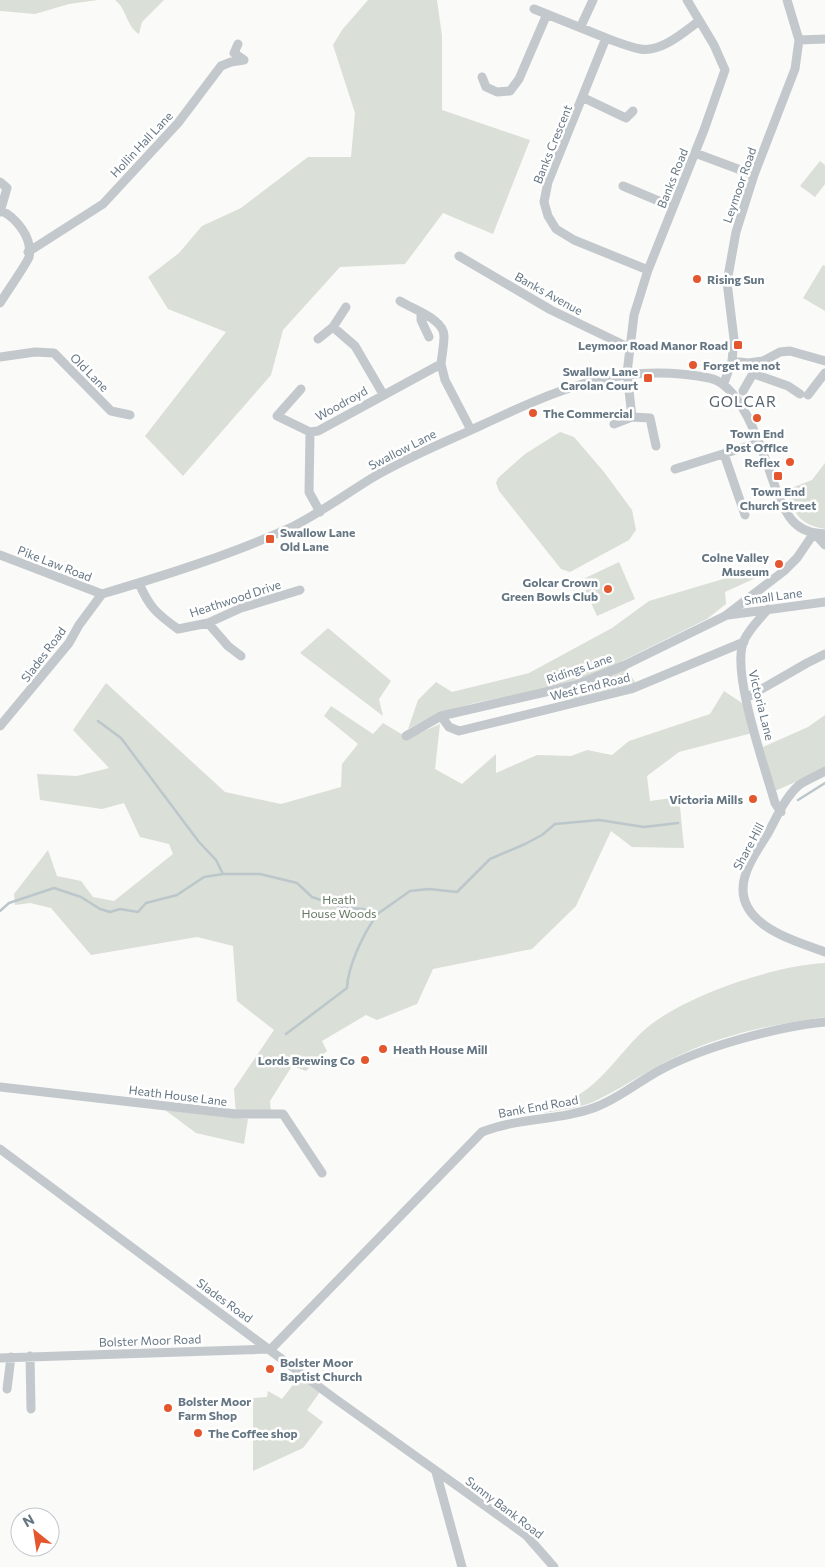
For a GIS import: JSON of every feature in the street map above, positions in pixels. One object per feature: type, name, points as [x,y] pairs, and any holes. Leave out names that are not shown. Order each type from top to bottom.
[{"type":"street","points":[[581,26],[593,0]]},
{"type":"street","name":"Banks Road","points":[[632,417],[627,373],[634,315],[648,270],[695,153],[725,70],[686,0]]},
{"type":"street","name":"Leymoor Road","points":[[724,382],[732,361],[734,339],[727,282],[736,232],[754,175],[795,69],[798,40],[787,0]]},
{"type":"street","points":[[534,9],[642,50],[656,48],[670,42],[699,21]]},
{"type":"street","points":[[482,77],[486,87],[496,92],[510,91],[519,79],[547,14]]},
{"type":"street","name":"Banks Crescent","points":[[603,36],[584,98],[548,182],[544,202],[548,216],[556,229],[574,240],[648,270]]},
{"type":"street","points":[[798,40],[825,38]]},
{"type":"street","name":"Hollin Hall Lane","points":[[28,252],[103,204],[178,123],[221,66],[244,60],[234,53],[238,44]]},
{"type":"street","points":[[584,98],[626,121],[633,111]]},
{"type":"street","points":[[695,153],[754,175]]},
{"type":"street","points":[[0,182],[7,188],[0,211],[10,215],[22,228],[28,242],[28,257],[0,303]]},
{"type":"street","points":[[623,186],[673,207]]},
{"type":"street","name":"Banks Avenue","points":[[459,256],[551,310],[630,348]]},
{"type":"street","points":[[400,301],[421,314],[436,320],[441,326],[444,335],[441,364],[445,380],[471,430]]},
{"type":"street","points":[[318,339],[333,327],[346,307]]},
{"type":"street","points":[[421,314],[421,320],[429,337]]},
{"type":"street","name":"Woodroyd","points":[[333,327],[355,346],[383,394]]},
{"type":"street","points":[[732,361],[756,362],[780,352],[790,351],[825,361]]},
{"type":"street","name":"Old Lane","points":[[0,357],[35,352],[54,353],[111,411],[130,415]]},
{"type":"street","points":[[743,391],[754,374],[756,362]]},
{"type":"street","name":"Woodroyd","points":[[301,389],[277,416],[310,432],[318,431],[441,364]]},
{"type":"street","name":"Swallow Lane","points":[[102,594],[247,545],[294,526],[320,512],[391,467],[553,393],[627,373],[685,374],[712,378],[724,382]]},
{"type":"street","points":[[754,374],[788,386],[804,395],[825,373]]},
{"type":"street","points":[[724,382],[735,395],[758,443],[782,505],[795,524],[814,533],[825,534]]},
{"type":"street","points":[[614,424],[632,417],[650,418],[656,446]]},
{"type":"street","name":"Woodroyd","points":[[310,432],[309,492],[320,512]]},
{"type":"street","points":[[675,469],[758,443]]},
{"type":"street","points":[[724,454],[745,515]]},
{"type":"street","points":[[814,533],[825,546]]},
{"type":"street","points":[[725,616],[786,570],[814,533]]},
{"type":"street","name":"Pike Law Road","points":[[0,555],[102,594]]},
{"type":"street","name":"Heathwood Drive","points":[[139,583],[147,601],[158,614],[178,629],[208,623],[241,608],[300,590]]},
{"type":"street","name":"Slades Road","points":[[0,726],[63,650],[102,594]]},
{"type":"street","name":"Small Lane","points":[[725,616],[825,602]]},
{"type":"street","name":"Victoria Lane","points":[[768,609],[744,642],[739,663],[746,698],[775,803],[781,812]]},
{"type":"street","name":"Ridings Lane","points":[[406,736],[441,716],[576,685],[623,666],[725,616]]},
{"type":"street","points":[[208,623],[228,646],[241,656]]},
{"type":"street","name":"West End Road","points":[[441,716],[449,727],[459,731],[621,692],[744,642]]},
{"type":"street","points":[[746,698],[825,654]]},
{"type":"street","name":"Share Hill","points":[[825,772],[798,786],[788,798],[745,874],[742,888],[746,903],[760,923],[769,929],[825,952]]},
{"type":"street","name":"Bank End Road","points":[[270,1349],[482,1132],[523,1120],[577,1113],[616,1099],[663,1068],[711,1049],[802,1024],[825,1022]]},
{"type":"street","name":"Heath House Lane","points":[[0,1087],[236,1114],[283,1114],[322,1173]]},
{"type":"street","name":"Slades Road","points":[[0,1149],[436,1472]]},
{"type":"street","name":"Bolster Moor Road","points":[[0,1358],[270,1349]]},
{"type":"street","points":[[30,1356],[31,1408]]},
{"type":"street","points":[[7,1389],[11,1357]]},
{"type":"street","points":[[436,1472],[462,1567]]},
{"type":"street","name":"Sunny Bank Road","points":[[436,1472],[526,1536],[554,1567]]},
{"type":"green space","points":[[0,0],[98,0],[69,4],[35,14],[0,11]]},
{"type":"green space","points":[[115,0],[164,0],[142,22],[139,34],[131,27],[122,8]]},
{"type":"green space","points":[[368,0],[437,0],[442,36],[442,110],[530,140],[493,234],[443,213],[405,264],[340,267],[283,330],[271,375],[183,476],[145,436],[226,332],[168,309],[148,277],[179,253],[202,226],[241,208],[308,157],[351,157],[355,113],[333,45],[342,30]]},
{"type":"green space","points":[[820,161],[825,165],[825,184],[815,197],[800,186]]},
{"type":"green space","points":[[823,265],[825,266],[825,311],[803,298]]},
{"type":"green space","points":[[560,432],[574,437],[604,472],[632,510],[636,530],[629,540],[570,572],[561,569],[499,491],[496,483],[498,478],[525,454]]},
{"type":"green space","points":[[825,463],[825,529],[809,524],[799,517],[792,506],[786,490],[812,480]]},
{"type":"green space","name":"Golcar Crown Green Bowls Club","points":[[619,562],[635,599],[597,616],[581,580]]},
{"type":"green space","points":[[740,574],[762,575],[725,592],[726,604],[707,619],[622,661],[636,684],[572,699],[557,687],[499,698],[445,712],[408,729],[418,700],[436,682],[452,692],[529,673],[612,628],[649,601]]},
{"type":"green space","points":[[328,628],[391,681],[379,699],[383,716],[300,653]]},
{"type":"green space","name":"Heath House Woods","points":[[106,683],[225,792],[281,804],[341,787],[342,764],[358,744],[324,716],[331,706],[373,734],[383,723],[408,738],[440,724],[435,769],[462,784],[496,754],[496,773],[537,755],[571,756],[587,750],[612,755],[629,741],[710,714],[724,691],[742,703],[752,733],[679,752],[647,776],[650,801],[679,797],[684,848],[632,847],[611,831],[576,906],[532,949],[433,969],[417,1004],[377,1020],[366,1015],[322,1041],[327,1051],[306,1071],[292,1066],[270,1101],[271,1112],[236,1114],[234,1089],[274,1030],[237,1001],[233,946],[197,937],[91,955],[51,908],[30,903],[15,905],[14,894],[48,850],[57,876],[81,881],[93,897],[114,901],[173,854],[169,844],[140,837],[124,803],[102,809],[40,800],[37,774],[77,776],[109,768],[73,730]]},
{"type":"green space","points":[[825,715],[825,769],[775,791],[763,747],[808,727]]},
{"type":"green space","points":[[825,963],[825,1017],[769,1027],[695,1048],[587,1104],[543,1113],[575,1097],[588,1088],[642,1032],[658,1019],[679,1007],[703,995],[755,976],[804,965]]},
{"type":"green space","points":[[165,1110],[248,1119],[244,1144],[196,1133]]},
{"type":"green space","points":[[299,1377],[320,1392],[307,1410],[323,1422],[303,1448],[253,1471],[253,1398],[267,1397],[268,1391],[282,1399]]},
{"type":"waterway","points":[[98,721],[121,738],[199,842],[216,860],[223,874]]},
{"type":"waterway","points":[[798,800],[825,783]]},
{"type":"waterway","points":[[0,911],[9,903],[54,888],[81,897],[100,909],[110,912],[120,909],[138,912],[146,903],[177,895],[204,877],[223,874],[260,874],[297,883],[312,897],[345,908],[363,909],[376,915],[410,891],[429,889],[457,892],[490,859],[542,835],[555,824],[599,820],[644,827],[678,823]]},
{"type":"waterway","points":[[286,1034],[347,988],[350,970],[357,950],[376,916]]},
{"type":"place","name":"Rising Sun","points":[[697,279]]},
{"type":"place","name":"Leymoor Road Manor Road","points":[[738,345]]},
{"type":"place","name":"Forget me not","points":[[693,365]]},
{"type":"place","name":"Swallow Lane Carolan Court","points":[[648,378]]},
{"type":"place","name":"The Commercial","points":[[533,413]]},
{"type":"place","name":"Town End Post Office","points":[[757,418]]},
{"type":"place","name":"Reflex","points":[[790,462]]},
{"type":"place","name":"Town End Church Street","points":[[778,476]]},
{"type":"place","name":"Swallow Lane Old Lane","points":[[270,539]]},
{"type":"place","name":"Colne Valley Museum","points":[[779,564]]},
{"type":"place","name":"Golcar Crown Green Bowls Club","points":[[608,589]]},
{"type":"place","name":"Victoria Mills","points":[[753,799]]},
{"type":"place","name":"Heath House Mill","points":[[383,1049]]},
{"type":"place","name":"Lords Brewing Co","points":[[365,1060]]},
{"type":"place","name":"Bolster Moor Baptist Church","points":[[270,1369]]},
{"type":"place","name":"Bolster Moor Farm Shop","points":[[168,1408]]},
{"type":"place","name":"The Coffee shop","points":[[198,1433]]},
{"type":"district","name":"GOLCAR","points":[[743,401]]}]
